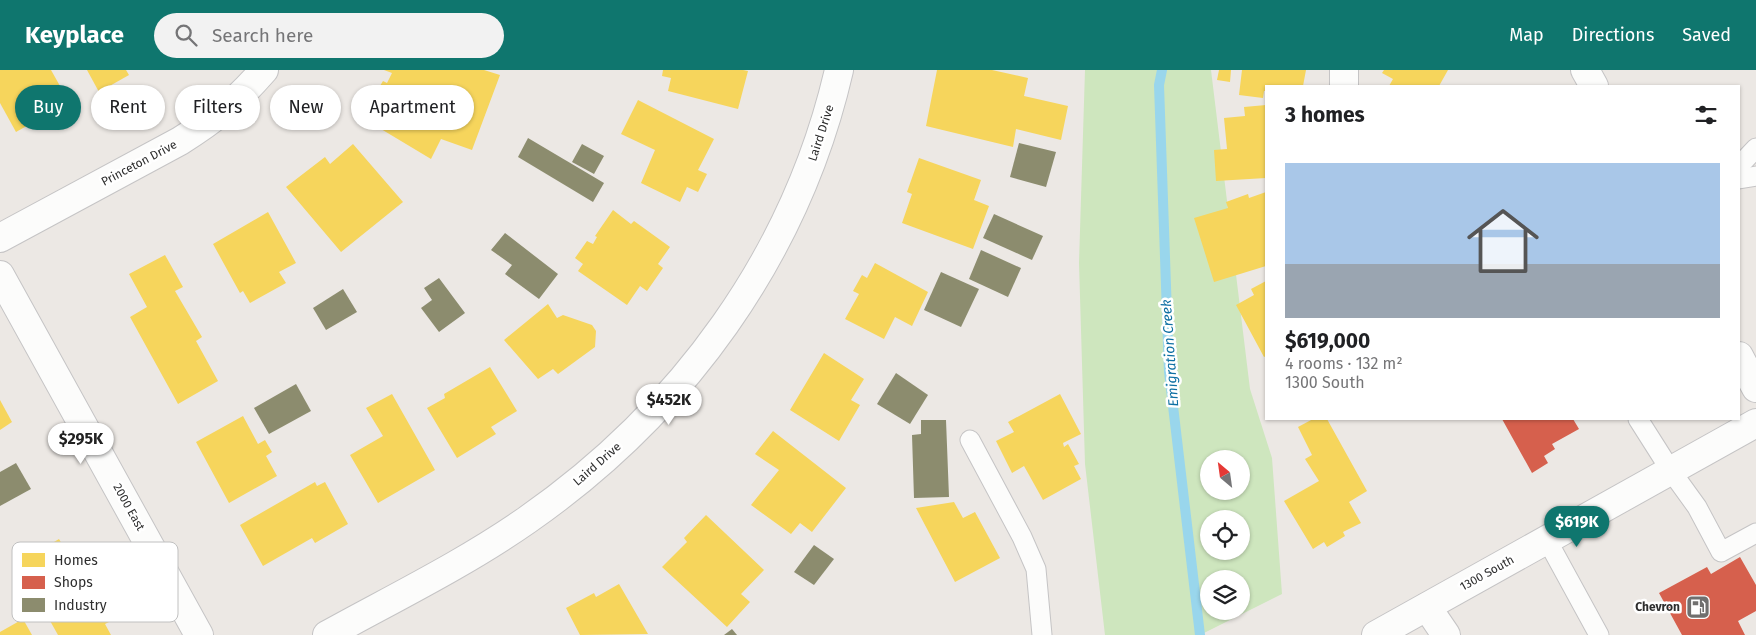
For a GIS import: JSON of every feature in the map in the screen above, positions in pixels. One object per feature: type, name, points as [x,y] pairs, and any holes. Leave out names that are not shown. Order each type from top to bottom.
[{"type":"street","name":"Princeton Drive","points":[[0,238],[208,124],[239,98],[264,70]]},
{"type":"street","name":"Laird Drive","points":[[327,635],[490,545],[526,521],[562,495],[598,465],[666,399],[698,362],[726,325],[774,244],[798,197],[816,151],[839,70]]},
{"type":"street","points":[[1344,70],[1344,85]]},
{"type":"street","points":[[1585,70],[1593,85]]},
{"type":"street","name":"2000 East","points":[[0,275],[148,542]]},
{"type":"street","points":[[1740,358],[1756,388]]},
{"type":"street","name":"1300 South","points":[[1376,635],[1756,423]]},
{"type":"street","name":"2000 East","points":[[178,597],[199,635]]},
{"type":"street","points":[[1427,607],[1446,635]]},
{"type":"lane","points":[[1740,165],[1756,148]]},
{"type":"lane","points":[[1740,173],[1756,164]]},
{"type":"lane","points":[[1740,179],[1756,176]]},
{"type":"lane","points":[[1639,420],[1696,507],[1721,552],[1753,540]]},
{"type":"lane","points":[[970,440],[1022,537],[1036,569],[1042,635]]},
{"type":"lane","points":[[1546,540],[1599,635]]},
{"type":"green space","points":[[1085,70],[1211,70],[1250,389],[1272,458],[1282,594],[1250,610],[1250,570],[1200,570],[1200,620],[1230,620],[1200,635],[1105,635],[1085,464],[1079,263]]},
{"type":"building: Homes","points":[[0,70],[51,70],[59,85],[15,85],[15,130],[20,130],[16,132],[0,103]]},
{"type":"building: Homes","points":[[87,70],[126,70],[129,75],[111,85],[95,85]]},
{"type":"building: Homes","points":[[384,70],[484,70],[500,75],[472,150],[441,139],[431,159],[383,130],[474,130],[474,85],[381,85],[383,81],[387,83],[392,73]]},
{"type":"building: Homes","points":[[663,70],[748,71],[738,109],[668,91],[671,78],[662,76]]},
{"type":"building: Homes","points":[[937,70],[992,70],[1028,78],[1024,96],[1068,106],[1061,140],[1016,129],[1013,147],[926,126]]},
{"type":"building: Homes","points":[[1219,70],[1231,70],[1230,82],[1217,80]]},
{"type":"building: Homes","points":[[1242,70],[1306,70],[1303,85],[1265,85],[1263,98],[1239,95]]},
{"type":"building: Homes","points":[[1384,70],[1448,70],[1440,85],[1390,85],[1393,79],[1382,73]]},
{"type":"building: Homes","points":[[638,100],[714,139],[698,170],[707,174],[698,192],[687,187],[680,202],[641,183],[655,150],[621,134]]},
{"type":"building: Homes","points":[[1265,105],[1265,178],[1216,181],[1214,150],[1227,149],[1224,118],[1245,116],[1244,107]]},
{"type":"building: Homes","points":[[353,144],[403,202],[341,252],[286,187],[325,157],[330,164]]},
{"type":"building: Homes","points":[[919,158],[981,180],[974,200],[989,206],[973,249],[902,223],[912,194],[907,192]]},
{"type":"building: Homes","points":[[1265,192],[1265,266],[1214,282],[1194,218],[1228,208],[1226,202],[1248,194],[1249,198]]},
{"type":"building: Homes","points":[[613,210],[631,224],[634,221],[670,247],[658,264],[663,268],[647,291],[640,286],[627,305],[578,271],[583,264],[575,258],[587,241],[593,244],[597,237],[595,236]]},
{"type":"building: Homes","points":[[268,212],[296,263],[279,272],[286,283],[250,303],[243,291],[240,293],[213,244]]},
{"type":"building: Homes","points":[[165,255],[183,287],[175,291],[202,337],[196,341],[218,381],[178,404],[130,317],[147,307],[129,274]]},
{"type":"building: Homes","points":[[875,263],[928,292],[912,326],[895,317],[884,339],[845,319],[859,294],[853,291],[862,275],[867,278]]},
{"type":"building: Homes","points":[[1265,282],[1264,357],[1236,305],[1254,295],[1251,289]]},
{"type":"building: Homes","points":[[548,304],[557,318],[563,315],[592,325],[596,331],[595,347],[558,374],[553,369],[538,379],[504,340]]},
{"type":"building: Homes","points":[[824,353],[864,379],[851,400],[860,405],[839,441],[790,410]]},
{"type":"building: Homes","points":[[490,367],[517,411],[491,427],[496,434],[457,458],[427,408],[445,398],[444,394]]},
{"type":"building: Homes","points":[[392,394],[435,470],[378,503],[350,455],[383,436],[366,408]]},
{"type":"building: Homes","points":[[1060,394],[1081,434],[1063,443],[1064,447],[1068,444],[1079,464],[1074,466],[1081,479],[1043,500],[1024,466],[1012,473],[996,441],[1014,432],[1008,422]]},
{"type":"building: Homes","points":[[0,400],[12,422],[0,430]]},
{"type":"building: Homes","points":[[243,416],[258,444],[265,440],[272,452],[266,456],[277,476],[229,503],[196,442]]},
{"type":"building: Homes","points":[[1311,420],[1328,420],[1367,491],[1349,502],[1361,523],[1343,532],[1345,536],[1327,547],[1324,542],[1313,549],[1284,501],[1319,481],[1305,459],[1312,455],[1298,427]]},
{"type":"building: Homes","points":[[773,431],[846,488],[812,532],[800,523],[791,534],[751,505],[779,470],[755,454]]},
{"type":"building: Homes","points":[[315,482],[317,486],[325,482],[348,524],[315,543],[312,538],[263,566],[240,525]]},
{"type":"building: Homes","points":[[954,502],[963,518],[975,512],[1000,558],[955,582],[916,508]]},
{"type":"building: Homes","points":[[706,515],[764,570],[741,594],[750,602],[727,627],[662,567],[687,542],[684,538]]},
{"type":"building: Homes","points":[[619,584],[648,634],[580,635],[566,608],[594,593],[596,597]]},
{"type":"building: Homes","points":[[18,622],[25,622],[32,635],[0,635],[0,632]]},
{"type":"building: Homes","points":[[51,622],[109,622],[105,624],[111,635],[58,635]]},
{"type":"building: Shops","points":[[1503,420],[1574,420],[1579,429],[1552,444],[1555,449],[1544,456],[1548,463],[1532,473]]},
{"type":"building: Shops","name":"Chevron","points":[[1740,557],[1756,585],[1756,611],[1738,621],[1745,635],[1682,635],[1659,593],[1707,567],[1711,574]]},
{"type":"building: Industry","points":[[528,138],[604,183],[593,202],[518,157]]},
{"type":"building: Industry","points":[[1019,143],[1056,152],[1046,187],[1010,177]]},
{"type":"building: Industry","points":[[582,144],[604,156],[594,174],[572,162]]},
{"type":"building: Industry","points":[[994,214],[1043,236],[1032,260],[983,238]]},
{"type":"building: Industry","points":[[505,233],[558,274],[539,299],[505,274],[512,265],[491,250]]},
{"type":"building: Industry","points":[[981,250],[1021,268],[1008,297],[969,279]]},
{"type":"building: Industry","points":[[941,272],[979,289],[961,327],[924,310]]},
{"type":"building: Industry","points":[[439,278],[465,313],[439,332],[421,308],[432,300],[424,288]]},
{"type":"building: Industry","points":[[343,289],[357,312],[326,330],[313,308]]},
{"type":"building: Industry","points":[[896,373],[928,395],[910,424],[877,404]]},
{"type":"building: Industry","points":[[296,384],[311,411],[269,434],[254,408]]},
{"type":"building: Industry","points":[[921,420],[946,420],[949,497],[914,498],[912,435],[921,434]]},
{"type":"building: Industry","points":[[16,463],[31,489],[0,506],[0,472]]},
{"type":"building: Industry","points":[[814,545],[834,559],[814,585],[794,572]]},
{"type":"building: Industry","points":[[732,629],[737,635],[724,635]]},
{"type":"waterway","name":"Emigration Creek","points":[[1162,70],[1159,85],[1169,372],[1200,635]]},
{"type":"place","name":"Chevron","points":[[1698,607]]}]
